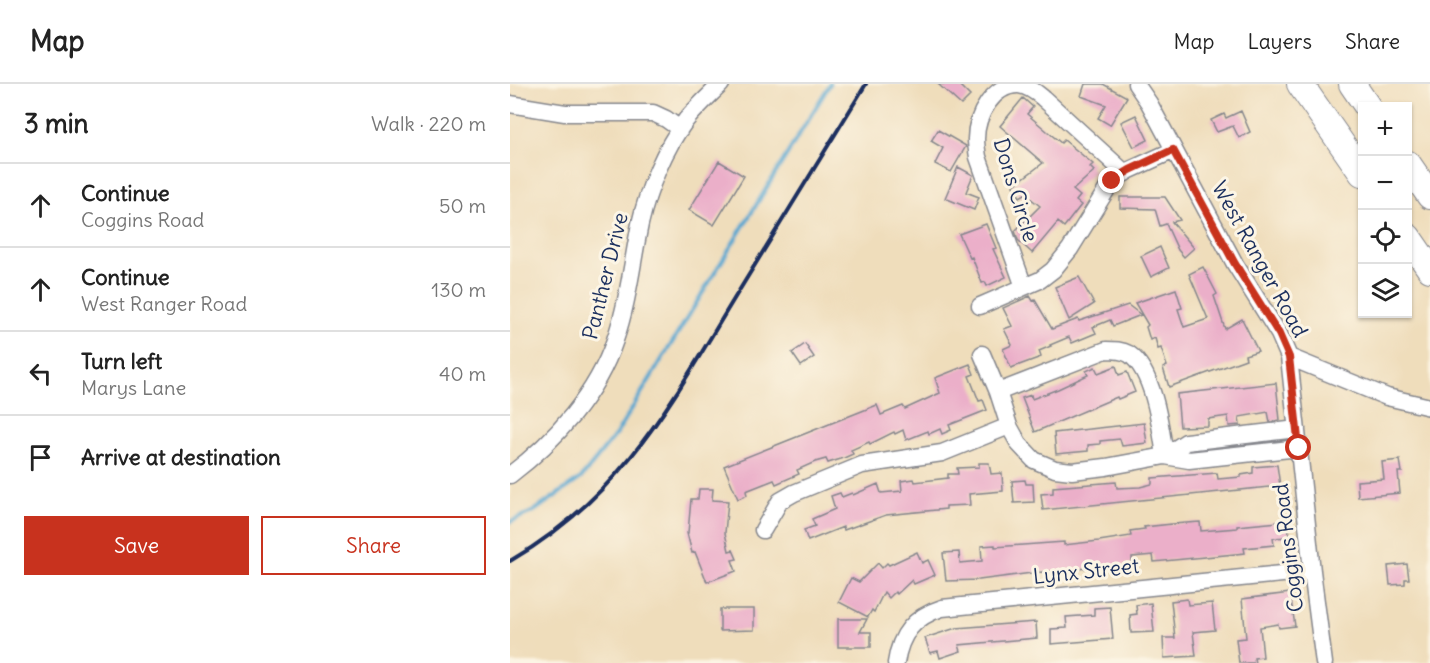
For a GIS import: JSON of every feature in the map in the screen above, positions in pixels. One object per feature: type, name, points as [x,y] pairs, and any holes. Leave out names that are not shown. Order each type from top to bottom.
[{"type":"highway","points":[[1300,84],[1358,167]]},
{"type":"highway","points":[[1352,84],[1364,102]]},
{"type":"highway","points":[[1412,171],[1430,196]]},
{"type":"highway","points":[[1412,244],[1430,269]]},
{"type":"street","name":"Panther Drive","points":[[510,475],[548,442],[571,417],[591,390],[604,367],[623,315],[640,222],[650,192],[680,129],[702,102],[721,84]]},
{"type":"street","name":"Dons Circle","points":[[1024,287],[978,157],[976,138],[978,122],[986,104],[1001,90],[1017,84],[1030,88],[1125,173]]},
{"type":"street","name":"West Ranger Road","points":[[1136,84],[1149,103],[1235,264],[1279,334],[1289,357],[1387,397],[1430,407]]},
{"type":"street","points":[[510,104],[565,113],[653,113],[680,129]]},
{"type":"street","points":[[980,306],[1040,280],[1053,270],[1070,249],[1112,181],[1173,150]]},
{"type":"street","points":[[998,392],[1106,350],[1118,350],[1129,354],[1141,365],[1153,397],[1165,456]]},
{"type":"street","points":[[982,354],[1009,426],[1019,444],[1034,460],[1055,469],[1072,471],[1165,456],[1190,460],[1299,448]]},
{"type":"street","name":"Coggins Road","points":[[1289,357],[1324,663]]},
{"type":"street","points":[[763,530],[780,501],[794,493],[862,465],[942,453],[1009,426]]},
{"type":"street","points":[[1165,456],[1186,442],[1297,429]]},
{"type":"street","name":"Lynx Street","points":[[896,663],[898,649],[910,626],[919,618],[942,608],[1312,571]]},
{"type":"building","points":[[938,84],[958,84],[970,96],[961,105]]},
{"type":"building","points":[[1085,84],[1103,84],[1127,97],[1110,125],[1098,118],[1106,105],[1081,96]]},
{"type":"building","points":[[1023,98],[1033,107],[1027,114],[1061,143],[1064,140],[1093,164],[1090,167],[1094,171],[1073,190],[1080,196],[1076,201],[1081,205],[1064,227],[1058,222],[1032,253],[1018,240],[1015,231],[1040,206],[1025,194],[1020,197],[1013,186],[1043,163],[1000,126]]},
{"type":"building","points":[[1241,111],[1250,132],[1239,138],[1233,126],[1217,132],[1211,120],[1224,114],[1226,118]]},
{"type":"building","points":[[1136,115],[1148,140],[1134,147],[1121,122]]},
{"type":"building","points":[[938,130],[966,146],[951,172],[935,164],[943,148],[931,141]]},
{"type":"building","points":[[719,161],[744,176],[714,225],[689,210]]},
{"type":"building","points":[[958,167],[973,175],[966,192],[979,197],[974,210],[945,198]]},
{"type":"building","points":[[1120,197],[1165,197],[1180,220],[1172,222],[1194,248],[1184,257],[1178,250],[1166,224],[1160,226],[1155,209],[1120,208]]},
{"type":"building","points":[[986,224],[996,248],[993,249],[1006,277],[987,286],[985,282],[982,283],[972,257],[970,258],[959,234]]},
{"type":"building","points":[[1160,247],[1169,268],[1151,277],[1141,256]]},
{"type":"building","points":[[1203,267],[1217,294],[1214,296],[1225,329],[1242,319],[1258,351],[1245,355],[1246,359],[1169,387],[1163,368],[1167,366],[1161,348],[1158,349],[1155,338],[1150,340],[1146,327],[1148,325],[1135,303],[1176,289],[1182,308],[1178,309],[1184,327],[1208,319],[1189,274]]},
{"type":"building","points":[[1079,277],[1094,304],[1069,320],[1055,287]]},
{"type":"building","points":[[1030,296],[1033,301],[1035,300],[1052,329],[1128,305],[1141,315],[1113,326],[1110,320],[1093,327],[1096,333],[1072,343],[1069,337],[1039,351],[1041,357],[1011,368],[1003,349],[1012,345],[1004,329],[1012,326],[1003,308]]},
{"type":"building","points":[[805,344],[814,357],[801,366],[792,353]]},
{"type":"building","points":[[970,364],[974,374],[969,376],[979,401],[983,400],[987,410],[949,425],[951,430],[942,434],[940,429],[929,434],[928,431],[906,440],[903,430],[895,434],[894,432],[870,444],[869,442],[851,450],[853,454],[844,458],[828,463],[826,459],[815,462],[797,470],[799,474],[776,484],[774,480],[746,491],[747,495],[738,499],[724,466],[877,405],[881,415],[903,406],[905,409],[940,393],[935,378]]},
{"type":"building","points":[[1116,366],[1119,375],[1127,372],[1135,392],[1118,399],[1117,397],[1035,432],[1022,398],[1031,395],[1032,399],[1058,389],[1088,375],[1086,371],[1095,367],[1098,373]]},
{"type":"building","points":[[1276,383],[1280,420],[1270,422],[1268,412],[1239,417],[1240,425],[1229,426],[1228,416],[1208,419],[1208,426],[1180,427],[1177,394]]},
{"type":"building","points":[[1144,423],[1147,443],[1122,446],[1120,439],[1100,441],[1100,444],[1088,445],[1088,451],[1056,454],[1054,433]]},
{"type":"building","points":[[1400,460],[1402,472],[1398,472],[1400,493],[1358,497],[1357,481],[1384,479],[1382,462]]},
{"type":"building","points":[[979,463],[989,463],[991,474],[1002,473],[1003,491],[969,494],[970,505],[946,506],[946,509],[886,515],[844,530],[843,527],[808,541],[804,530],[815,526],[812,519],[835,509],[831,496],[840,493],[842,497],[852,493],[853,495],[878,484],[881,493],[902,491],[901,481],[914,479],[915,482],[948,478],[948,474],[958,474],[957,468],[979,467]]},
{"type":"building","points":[[1277,465],[1280,486],[1043,510],[1041,494],[1053,493],[1053,487],[1116,482],[1117,488],[1140,487],[1152,484],[1152,478],[1217,473],[1218,479],[1241,477],[1241,475],[1253,473],[1253,467]]},
{"type":"building","points":[[1025,480],[1026,484],[1033,484],[1034,502],[1014,503],[1012,481]]},
{"type":"building","points":[[699,489],[713,489],[712,500],[728,501],[725,533],[729,551],[733,550],[737,559],[732,560],[736,571],[707,582],[695,552],[692,553],[687,533],[691,499],[698,499]]},
{"type":"building","points":[[1288,521],[1289,537],[1273,538],[1274,545],[1244,548],[1245,553],[1154,562],[1153,555],[1132,557],[1132,564],[979,580],[946,581],[943,553],[959,552],[960,563],[982,561],[981,546],[1064,542],[1064,545],[1099,541],[1131,536],[1130,531],[1145,529],[1144,527],[1172,524],[1200,522],[1201,531]]},
{"type":"building","points":[[917,552],[922,563],[928,560],[935,575],[914,584],[912,580],[889,598],[884,592],[874,612],[872,610],[868,617],[839,602],[851,578],[859,582],[878,563],[882,568],[887,563],[889,565]]},
{"type":"building","points":[[1407,564],[1409,579],[1405,579],[1405,584],[1390,585],[1388,566]]},
{"type":"building","points":[[1290,593],[1295,626],[1279,628],[1278,624],[1260,627],[1263,657],[1254,658],[1255,663],[1239,663],[1236,639],[1246,638],[1242,599]]},
{"type":"building","points":[[1187,599],[1188,605],[1212,603],[1215,630],[1193,632],[1196,656],[1164,658],[1163,638],[1175,638],[1171,601]]},
{"type":"building","points":[[1151,603],[1154,632],[1131,633],[1130,615],[1137,614],[1136,605]]},
{"type":"building","points":[[1110,607],[1113,639],[1051,644],[1051,629],[1067,628],[1066,617],[1094,615],[1094,608]]},
{"type":"building","points":[[720,609],[754,609],[754,630],[720,631]]},
{"type":"building","points":[[838,619],[867,619],[860,632],[871,632],[871,647],[838,647]]},
{"type":"building","points":[[1036,622],[1037,638],[959,645],[961,651],[940,658],[938,651],[930,653],[925,638],[956,628]]},
{"type":"waterway","points":[[510,522],[534,511],[581,478],[617,433],[830,84]]},
{"type":"railway","points":[[510,561],[550,535],[584,507],[615,476],[642,443],[690,372],[866,84]]},
{"type":"route","points":[[1112,181],[1173,150],[1235,264],[1279,334],[1289,357],[1299,448]]}]
